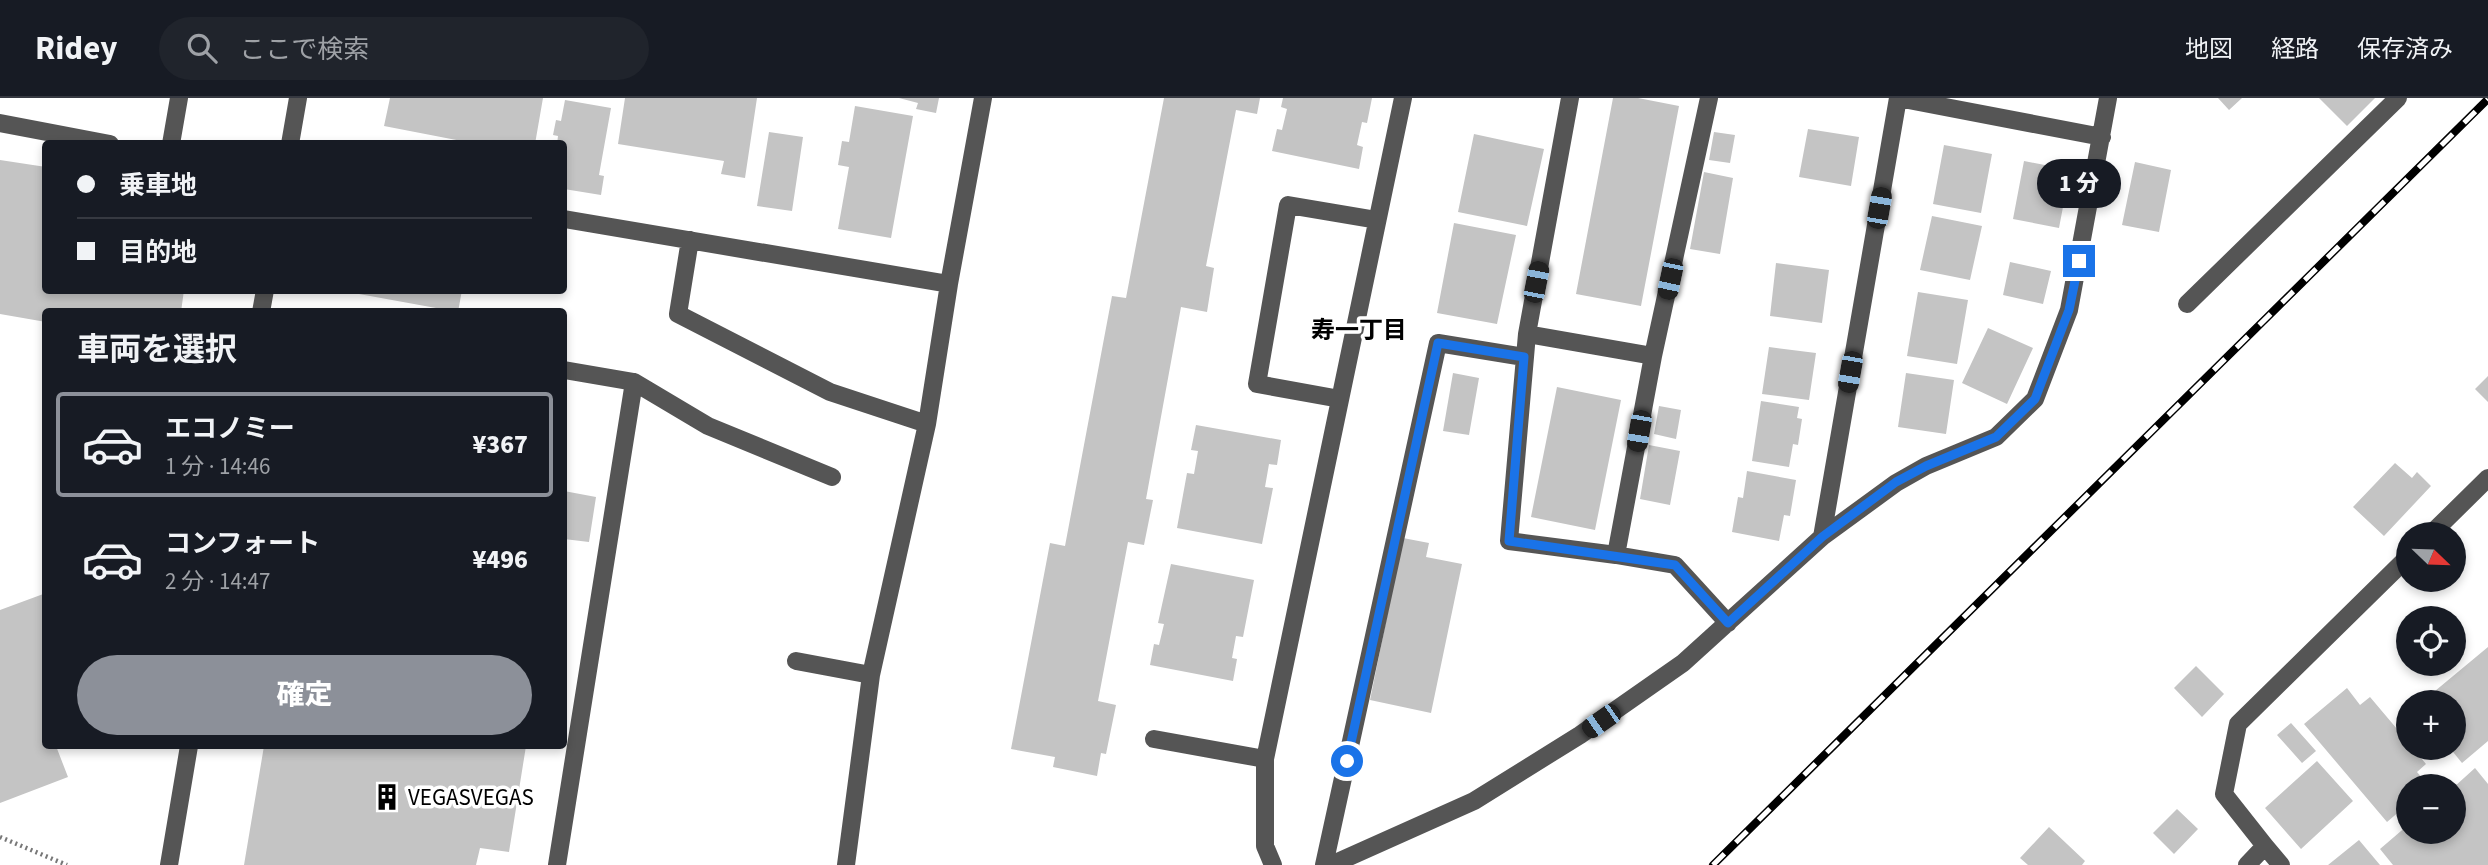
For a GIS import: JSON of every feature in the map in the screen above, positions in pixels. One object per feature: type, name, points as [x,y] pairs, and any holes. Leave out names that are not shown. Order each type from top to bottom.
[{"type":"street","points":[[172,140],[179,98]]},
{"type":"street","points":[[291,140],[298,98]]},
{"type":"street","points":[[846,865],[871,675],[927,424],[983,98]]},
{"type":"street","points":[[1273,865],[1265,846],[1265,759],[1402,98]]},
{"type":"street","points":[[1570,98],[1527,334],[1509,541],[1675,565],[1728,623]]},
{"type":"street","points":[[1616,555],[1653,356],[1709,98]]},
{"type":"street","points":[[1822,537],[1898,98],[2102,137]]},
{"type":"street","points":[[1331,865],[1475,801],[1580,735],[1671,671],[1822,537],[1896,482],[1926,466],[1996,437],[2035,399],[2069,310],[2108,98]]},
{"type":"street","points":[[2187,304],[2398,98]]},
{"type":"street","points":[[0,123],[89,140]]},
{"type":"street","points":[[1340,399],[1256,384],[1288,205],[1377,220]]},
{"type":"street","points":[[567,220],[949,284]]},
{"type":"street","points":[[690,240],[678,314],[830,392],[927,424]]},
{"type":"street","points":[[1527,334],[1653,356]]},
{"type":"street","points":[[1324,865],[1438,343],[1524,357]]},
{"type":"street","points":[[567,371],[634,382],[708,426],[832,477]]},
{"type":"street","points":[[557,865],[634,382]]},
{"type":"street","points":[[2443,522],[2488,478]]},
{"type":"street","points":[[2281,865],[2224,794],[2238,723],[2396,569]]},
{"type":"street","points":[[796,661],[871,675]]},
{"type":"street","points":[[1154,738],[1265,759]]},
{"type":"street","points":[[169,865],[188,749]]},
{"type":"street","points":[[2247,865],[2265,846]]},
{"type":"path","points":[[0,837],[67,865]]},
{"type":"building","points":[[390,98],[543,98],[536,140],[456,140],[384,126]]},
{"type":"building","points":[[625,98],[757,98],[745,178],[721,174],[724,161],[618,144]]},
{"type":"building","points":[[899,98],[939,98],[936,113],[916,109],[918,103]]},
{"type":"building","points":[[1164,98],[1260,98],[1257,114],[1236,110],[1206,266],[1214,268],[1207,312],[1181,307],[1146,499],[1153,500],[1144,545],[1128,542],[1098,701],[1116,705],[1106,754],[1101,753],[1097,776],[1053,767],[1055,757],[1011,749],[1050,543],[1065,546],[1112,296],[1126,298]]},
{"type":"building","points":[[1283,98],[1372,98],[1367,123],[1362,122],[1357,145],[1363,147],[1359,169],[1272,151],[1277,129],[1282,130],[1287,109],[1281,107]]},
{"type":"building","points":[[1613,98],[1638,98],[1679,106],[1641,306],[1576,294]]},
{"type":"building","points":[[2218,98],[2242,98],[2229,110]]},
{"type":"building","points":[[2319,98],[2375,98],[2347,126]]},
{"type":"building","points":[[565,100],[611,108],[599,175],[604,176],[601,195],[567,189],[567,140],[558,140],[558,136],[553,135],[556,120],[561,121]]},
{"type":"building","points":[[855,106],[913,116],[891,238],[838,229],[849,167],[838,165],[842,141],[849,142]]},
{"type":"building","points":[[1808,129],[1859,137],[1851,186],[1799,177]]},
{"type":"building","points":[[769,132],[803,137],[792,211],[757,206]]},
{"type":"building","points":[[1714,132],[1735,135],[1730,163],[1709,160]]},
{"type":"building","points":[[1474,134],[1544,149],[1527,226],[1458,212]]},
{"type":"building","points":[[1944,145],[1992,154],[1981,213],[1933,204]]},
{"type":"building","points":[[0,160],[42,166],[42,294],[183,294],[182,308],[42,308],[42,321],[0,314]]},
{"type":"building","points":[[2024,161],[2070,170],[2059,228],[2013,219]]},
{"type":"building","points":[[2135,162],[2171,170],[2159,232],[2122,225]]},
{"type":"building","points":[[1704,172],[1733,178],[1720,254],[1690,249]]},
{"type":"building","points":[[1932,216],[1982,226],[1970,280],[1920,270]]},
{"type":"building","points":[[1454,223],[1516,235],[1497,324],[1437,313]]},
{"type":"building","points":[[2010,262],[2051,271],[2043,304],[2003,295]]},
{"type":"building","points":[[1776,263],[1829,270],[1822,323],[1770,316]]},
{"type":"building","points":[[1918,292],[1968,300],[1957,364],[1907,356]]},
{"type":"building","points":[[359,294],[461,294],[459,308],[436,308]]},
{"type":"building","points":[[1988,328],[2033,348],[2007,404],[1962,383]]},
{"type":"building","points":[[1769,347],[1816,353],[1809,400],[1762,394]]},
{"type":"building","points":[[1453,373],[1479,378],[1469,435],[1443,431]]},
{"type":"building","points":[[1906,373],[1954,380],[1946,434],[1898,427]]},
{"type":"building","points":[[2488,376],[2488,402],[2475,389]]},
{"type":"building","points":[[1557,387],[1621,400],[1595,530],[1531,517]]},
{"type":"building","points":[[1761,401],[1799,407],[1797,418],[1802,419],[1798,445],[1793,444],[1789,467],[1752,461]]},
{"type":"building","points":[[1659,406],[1681,410],[1676,439],[1654,434]]},
{"type":"building","points":[[1196,425],[1281,440],[1277,465],[1269,464],[1265,487],[1273,488],[1262,544],[1177,528],[1187,473],[1194,474],[1198,451],[1191,450]]},
{"type":"building","points":[[1649,445],[1680,451],[1670,505],[1640,499]]},
{"type":"building","points":[[2395,463],[2412,478],[2417,472],[2431,486],[2384,536],[2353,507]]},
{"type":"building","points":[[1747,471],[1796,480],[1790,516],[1784,515],[1779,541],[1732,532],[1738,497],[1743,498]]},
{"type":"building","points":[[567,492],[596,497],[589,542],[567,539]]},
{"type":"building","points":[[1403,538],[1429,543],[1426,557],[1462,564],[1431,713],[1370,700]]},
{"type":"building","points":[[1171,564],[1254,580],[1243,637],[1236,636],[1232,658],[1237,659],[1233,681],[1150,665],[1154,644],[1159,645],[1164,624],[1158,623]]},
{"type":"building","points":[[42,594],[42,749],[57,749],[68,777],[0,803],[0,610]]},
{"type":"building","points":[[2488,647],[2488,741],[2466,760],[2466,690],[2436,690],[2453,676],[2466,676],[2466,665]]},
{"type":"building","points":[[2196,666],[2224,694],[2202,717],[2174,688]]},
{"type":"building","points":[[2347,688],[2360,705],[2370,697],[2396,728],[2396,760],[2423,760],[2426,764],[2417,772],[2419,774],[2396,774],[2396,814],[2387,822],[2304,724]]},
{"type":"building","points":[[2291,723],[2316,751],[2302,763],[2277,735]]},
{"type":"building","name":"VEGASVEGAS","points":[[263,749],[526,749],[509,852],[480,848],[476,865],[244,865]]},
{"type":"building","points":[[2317,761],[2353,801],[2301,849],[2265,808]]},
{"type":"building","points":[[2475,768],[2488,784],[2488,865],[2393,865],[2380,849],[2396,835],[2396,844],[2466,844],[2466,776]]},
{"type":"building","points":[[2177,809],[2198,829],[2174,854],[2153,833]]},
{"type":"building","points":[[2049,827],[2085,861],[2082,865],[2028,865],[2020,858]]},
{"type":"building","points":[[2359,840],[2380,865],[2328,865]]},
{"type":"railway","points":[[1713,865],[2488,99]]},
{"type":"place","name":"VEGASVEGAS","points":[[387,797]]},
{"type":"district","name":"寿一丁目","points":[[1359,330]]},
{"type":"route","points":[[1347,761],[1438,343],[1524,357],[1509,541],[1675,565],[1728,623],[1822,537],[1896,482],[1926,466],[1996,437],[2035,399],[2069,310],[2079,261]]}]
